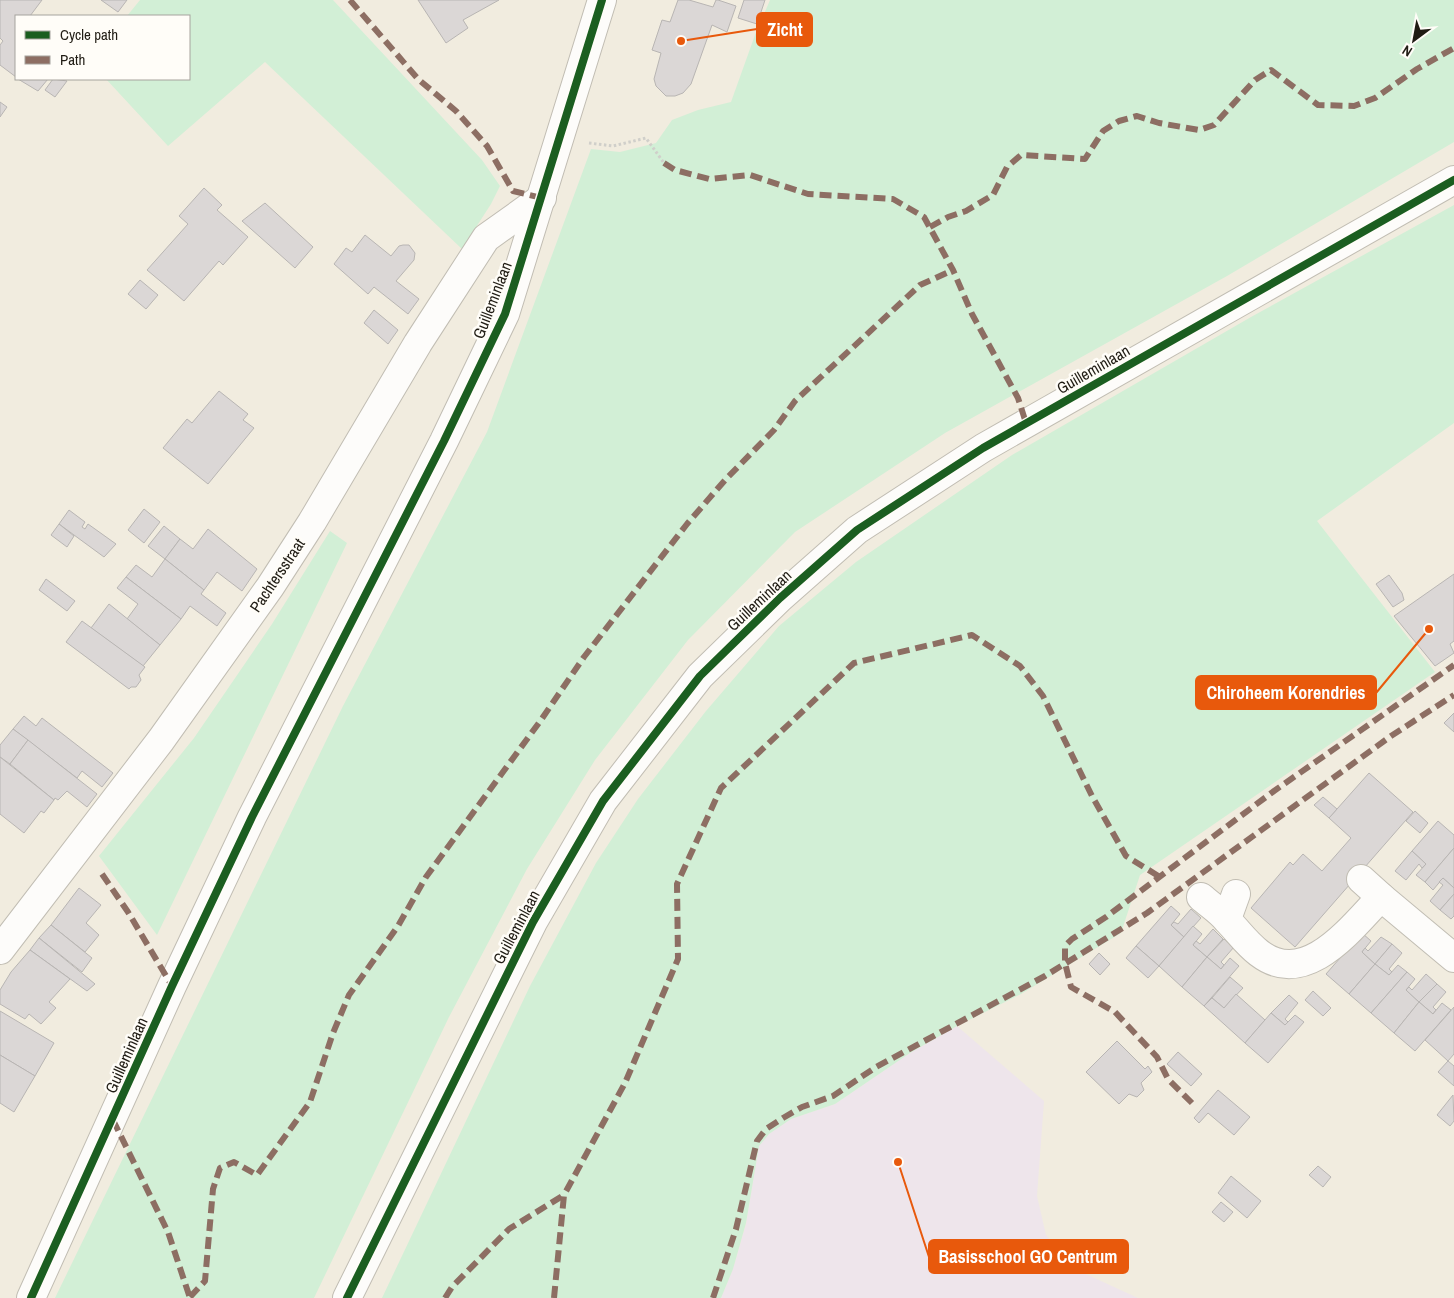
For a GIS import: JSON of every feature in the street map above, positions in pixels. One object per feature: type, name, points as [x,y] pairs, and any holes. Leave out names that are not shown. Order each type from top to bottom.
[{"type":"main road","name":"Guilleminlaan","points":[[31,1298],[176,977],[252,817],[444,441],[505,314],[602,0]]},
{"type":"main road","name":"Guilleminlaan","points":[[347,1298],[533,922],[603,800],[700,676],[780,598],[857,530],[982,448],[1454,180]]},
{"type":"main road","name":"Pachtersstraat","points":[[0,950],[161,740],[270,587],[312,522],[418,343],[486,238],[542,198]]},
{"type":"main road","points":[[1361,879],[1454,958]]},
{"type":"main road","points":[[1201,897],[1232,907],[1243,940],[1260,954],[1278,963],[1297,964],[1326,952],[1381,897]]},
{"type":"path","points":[[560,136],[583,143],[613,146],[646,138],[664,163]]},
{"type":"shaded area","points":[[957,1026],[1044,1101],[1037,1196],[1046,1235],[1077,1270],[1138,1298],[721,1298],[733,1269],[746,1224],[759,1146],[769,1134],[791,1119],[835,1104],[910,1053]]},
{"type":"green space","points":[[140,0],[333,0],[482,160],[500,186],[491,204],[462,249],[265,62],[168,146],[107,80],[190,80],[190,15],[128,15]]},
{"type":"green space","points":[[770,0],[1454,0],[1454,142],[1227,276],[945,433],[795,532],[688,640],[595,760],[527,869],[449,1017],[314,1298],[55,1298],[343,706],[487,432],[591,149],[620,152],[656,143],[672,120],[698,110],[731,102],[755,35]]},
{"type":"green space","points":[[1454,205],[1454,423],[1317,521],[1435,672],[1140,875],[1121,933],[1021,994],[957,1026],[910,1053],[835,1104],[791,1119],[769,1134],[759,1146],[746,1223],[733,1269],[721,1298],[382,1298],[530,986],[596,863],[638,799],[706,711],[779,626],[856,562],[1012,455],[1251,317]]},
{"type":"green space","points":[[330,531],[347,543],[157,935],[99,856],[194,738],[272,624]]},
{"type":"building","points":[[0,0],[42,0],[31,15],[15,15],[15,76],[0,65],[0,45],[3,41],[0,38]]},
{"type":"building","points":[[101,0],[127,0],[118,12]]},
{"type":"building","points":[[418,0],[499,0],[463,20],[468,28],[446,43]]},
{"type":"building","points":[[678,0],[689,0],[713,7],[716,0],[718,0],[736,6],[727,32],[712,25],[691,84],[683,93],[675,96],[666,96],[656,86],[654,79],[661,53],[652,50],[662,20],[670,22]]},
{"type":"building","points":[[744,0],[765,0],[757,24],[738,18]]},
{"type":"building","points":[[20,80],[47,80],[38,91]]},
{"type":"building","points":[[52,80],[67,81],[55,97],[45,90]]},
{"type":"building","points":[[0,102],[7,107],[0,117]]},
{"type":"building","points":[[204,188],[222,205],[217,210],[248,237],[223,265],[219,261],[184,301],[147,270],[188,224],[179,216]]},
{"type":"building","points":[[265,203],[313,247],[295,268],[242,221]]},
{"type":"building","points":[[365,235],[391,256],[399,246],[403,245],[409,245],[415,253],[414,260],[396,281],[419,299],[408,314],[374,287],[368,294],[334,264],[346,248],[352,252]]},
{"type":"building","points":[[140,280],[158,295],[146,309],[128,294]]},
{"type":"building","points":[[374,310],[398,330],[388,344],[364,323]]},
{"type":"building","points":[[219,391],[248,414],[243,420],[254,428],[208,484],[163,448],[187,419],[192,423]]},
{"type":"building","points":[[144,509],[160,522],[144,543],[128,530]]},
{"type":"building","points":[[69,510],[85,522],[82,527],[85,529],[88,524],[116,544],[104,557],[59,524]]},
{"type":"building","points":[[59,524],[74,536],[67,547],[51,535]]},
{"type":"building","points":[[164,526],[180,539],[165,559],[148,546]]},
{"type":"building","points":[[208,529],[257,569],[242,591],[217,572],[204,590],[165,559],[180,539],[193,549]]},
{"type":"building","points":[[165,559],[204,590],[201,594],[226,613],[217,626],[190,606],[181,619],[126,577],[136,565],[152,577]]},
{"type":"building","points":[[1454,574],[1454,641],[1450,644],[1454,653],[1435,666],[1394,616]]},
{"type":"building","points":[[1389,575],[1402,593],[1404,600],[1393,607],[1376,584]]},
{"type":"building","points":[[126,577],[181,619],[160,645],[127,619],[138,604],[117,588]]},
{"type":"building","points":[[46,579],[75,601],[67,611],[39,590]]},
{"type":"building","points":[[109,604],[160,645],[143,666],[91,628]]},
{"type":"building","points":[[82,621],[145,667],[139,675],[141,680],[136,687],[129,689],[66,642]]},
{"type":"building","points":[[1454,713],[1454,732],[1444,723]]},
{"type":"building","points":[[24,716],[36,726],[42,718],[113,773],[102,787],[82,771],[77,778],[13,729]]},
{"type":"building","points":[[13,729],[28,740],[10,764],[0,757],[0,745]]},
{"type":"building","points":[[28,740],[97,794],[87,807],[67,791],[58,800],[55,798],[54,800],[10,764]]},
{"type":"building","points":[[0,757],[54,800],[44,813],[41,811],[24,833],[0,814]]},
{"type":"building","points":[[1369,773],[1413,812],[1295,947],[1251,908],[1290,862],[1293,865],[1303,854],[1322,871],[1351,838],[1329,818]]},
{"type":"building","points":[[1323,797],[1337,809],[1329,818],[1314,805]]},
{"type":"building","points":[[1415,811],[1428,823],[1420,833],[1406,821]]},
{"type":"building","points":[[1438,821],[1454,835],[1454,848],[1425,882],[1416,875],[1426,864],[1412,851]]},
{"type":"building","points":[[1454,848],[1454,888],[1443,878],[1433,890],[1425,882]]},
{"type":"building","points":[[1412,851],[1426,864],[1422,868],[1419,864],[1406,880],[1395,871]]},
{"type":"building","points":[[1443,878],[1454,888],[1454,894],[1440,910],[1430,901],[1443,885],[1439,882]]},
{"type":"building","points":[[79,888],[101,905],[86,923],[99,935],[85,952],[51,925]]},
{"type":"building","points":[[1454,894],[1454,916],[1451,919],[1440,910]]},
{"type":"building","points":[[1171,906],[1180,914],[1171,925],[1184,937],[1159,966],[1136,946]]},
{"type":"building","points":[[1191,909],[1201,918],[1184,937],[1171,925],[1174,922],[1178,924]]},
{"type":"building","points":[[51,925],[92,958],[82,972],[39,938]]},
{"type":"building","points":[[1193,926],[1202,934],[1193,945],[1207,957],[1182,987],[1159,966]]},
{"type":"building","points":[[1213,929],[1223,939],[1207,957],[1193,945],[1196,941],[1200,944]]},
{"type":"building","points":[[1362,933],[1371,941],[1362,952],[1375,964],[1349,994],[1326,974]]},
{"type":"building","points":[[1381,937],[1392,944],[1375,964],[1362,952],[1365,948],[1368,951]]},
{"type":"building","points":[[39,938],[95,984],[87,991],[30,950]]},
{"type":"building","points":[[1224,939],[1234,947],[1221,962],[1224,965],[1221,969],[1207,957]]},
{"type":"building","points":[[1392,944],[1402,953],[1389,969],[1392,972],[1389,975],[1375,964]]},
{"type":"building","points":[[1136,946],[1159,966],[1148,978],[1126,958]]},
{"type":"building","points":[[30,950],[70,979],[49,1002],[56,1008],[41,1024],[29,1014],[25,1019],[0,1004],[0,990],[11,972]]},
{"type":"building","points":[[1099,953],[1110,964],[1100,975],[1089,964]]},
{"type":"building","points":[[1207,957],[1221,969],[1230,958],[1239,966],[1204,1006],[1182,987]]},
{"type":"building","points":[[1375,964],[1389,975],[1398,965],[1407,972],[1371,1013],[1349,994]]},
{"type":"building","points":[[1407,972],[1415,979],[1406,990],[1419,1002],[1394,1033],[1371,1013]]},
{"type":"building","points":[[1426,974],[1437,984],[1419,1002],[1406,990],[1409,987],[1412,990]]},
{"type":"building","points":[[1230,977],[1243,988],[1224,1008],[1212,998]]},
{"type":"building","points":[[1437,984],[1446,992],[1433,1007],[1436,1010],[1433,1014],[1419,1002]]},
{"type":"building","points":[[1313,991],[1331,1008],[1323,1016],[1305,1000]]},
{"type":"building","points":[[1236,994],[1265,1020],[1245,1043],[1204,1006],[1212,998],[1224,1008]]},
{"type":"building","points":[[1289,995],[1298,1003],[1285,1019],[1288,1022],[1285,1025],[1271,1013]]},
{"type":"building","points":[[1419,1002],[1433,1014],[1442,1003],[1451,1010],[1415,1051],[1394,1033]]},
{"type":"building","points":[[1454,1007],[1454,1054],[1448,1061],[1425,1040]]},
{"type":"building","points":[[0,1011],[54,1043],[35,1076],[0,1055]]},
{"type":"building","points":[[1271,1013],[1285,1025],[1295,1015],[1304,1022],[1268,1063],[1245,1043]]},
{"type":"building","points":[[1117,1041],[1145,1069],[1148,1066],[1152,1072],[1141,1083],[1144,1090],[1137,1097],[1129,1094],[1119,1104],[1086,1072]]},
{"type":"building","points":[[1178,1052],[1202,1074],[1191,1086],[1167,1064]]},
{"type":"building","points":[[0,1055],[35,1076],[14,1112],[0,1103]]},
{"type":"building","points":[[1448,1061],[1454,1066],[1454,1086],[1438,1072]]},
{"type":"building","points":[[1218,1090],[1250,1117],[1234,1135],[1208,1113],[1199,1123],[1194,1118]]},
{"type":"building","points":[[1453,1095],[1454,1121],[1450,1126],[1437,1115]]},
{"type":"building","points":[[1318,1166],[1331,1177],[1323,1187],[1309,1175]]},
{"type":"building","points":[[1231,1176],[1261,1201],[1247,1218],[1218,1193]]},
{"type":"building","points":[[1221,1202],[1233,1212],[1224,1222],[1212,1212]]},
{"type":"marked path","points":[[350,0],[418,79],[456,111],[487,146],[513,191],[542,198]]},
{"type":"marked path","points":[[930,227],[948,217],[966,211],[993,195],[1007,167],[1021,155],[1085,159],[1103,131],[1119,121],[1137,116],[1159,123],[1199,130],[1214,125],[1255,80],[1271,70],[1318,105],[1354,106],[1375,98],[1417,69],[1454,48]]},
{"type":"marked path","points":[[664,163],[675,170],[709,179],[750,175],[808,194],[893,199],[924,217],[953,270],[972,314],[1018,398],[1026,423]]},
{"type":"marked path","points":[[190,1297],[205,1281],[213,1189],[220,1168],[234,1162],[257,1175],[310,1102],[333,1033],[349,995],[398,926],[426,877],[541,720],[584,657],[687,524],[726,479],[774,430],[795,401],[920,285],[953,270]]},
{"type":"marked path","points":[[554,1298],[564,1195],[625,1083],[678,959],[677,884],[721,788],[854,663],[972,635],[1020,666],[1043,696],[1092,796],[1126,856],[1160,877]]},
{"type":"marked path","points":[[1192,1103],[1168,1079],[1157,1057],[1115,1012],[1071,987],[1065,963],[1065,946],[1274,791],[1454,665]]},
{"type":"marked path","points":[[713,1298],[736,1229],[757,1141],[766,1129],[802,1107],[833,1096],[876,1067],[1045,976],[1147,913],[1391,736],[1454,695]]},
{"type":"marked path","points":[[102,874],[128,912],[172,986]]},
{"type":"marked path","points":[[113,1120],[168,1232],[190,1298]]},
{"type":"marked path","points":[[445,1298],[452,1287],[509,1229],[564,1195]]},
{"type":"cycle path","points":[[31,1298],[172,986],[252,817],[444,441],[505,314],[602,0]]},
{"type":"cycle path","points":[[347,1298],[533,922],[603,801],[700,676],[780,598],[857,530],[983,448],[1454,180]]},
{"type":"place","name":"Zicht","points":[[681,41]]},
{"type":"place","name":"Chiroheem Korendries","points":[[1429,629]]},
{"type":"place","name":"Basisschool GO Centrum","points":[[898,1162]]}]
